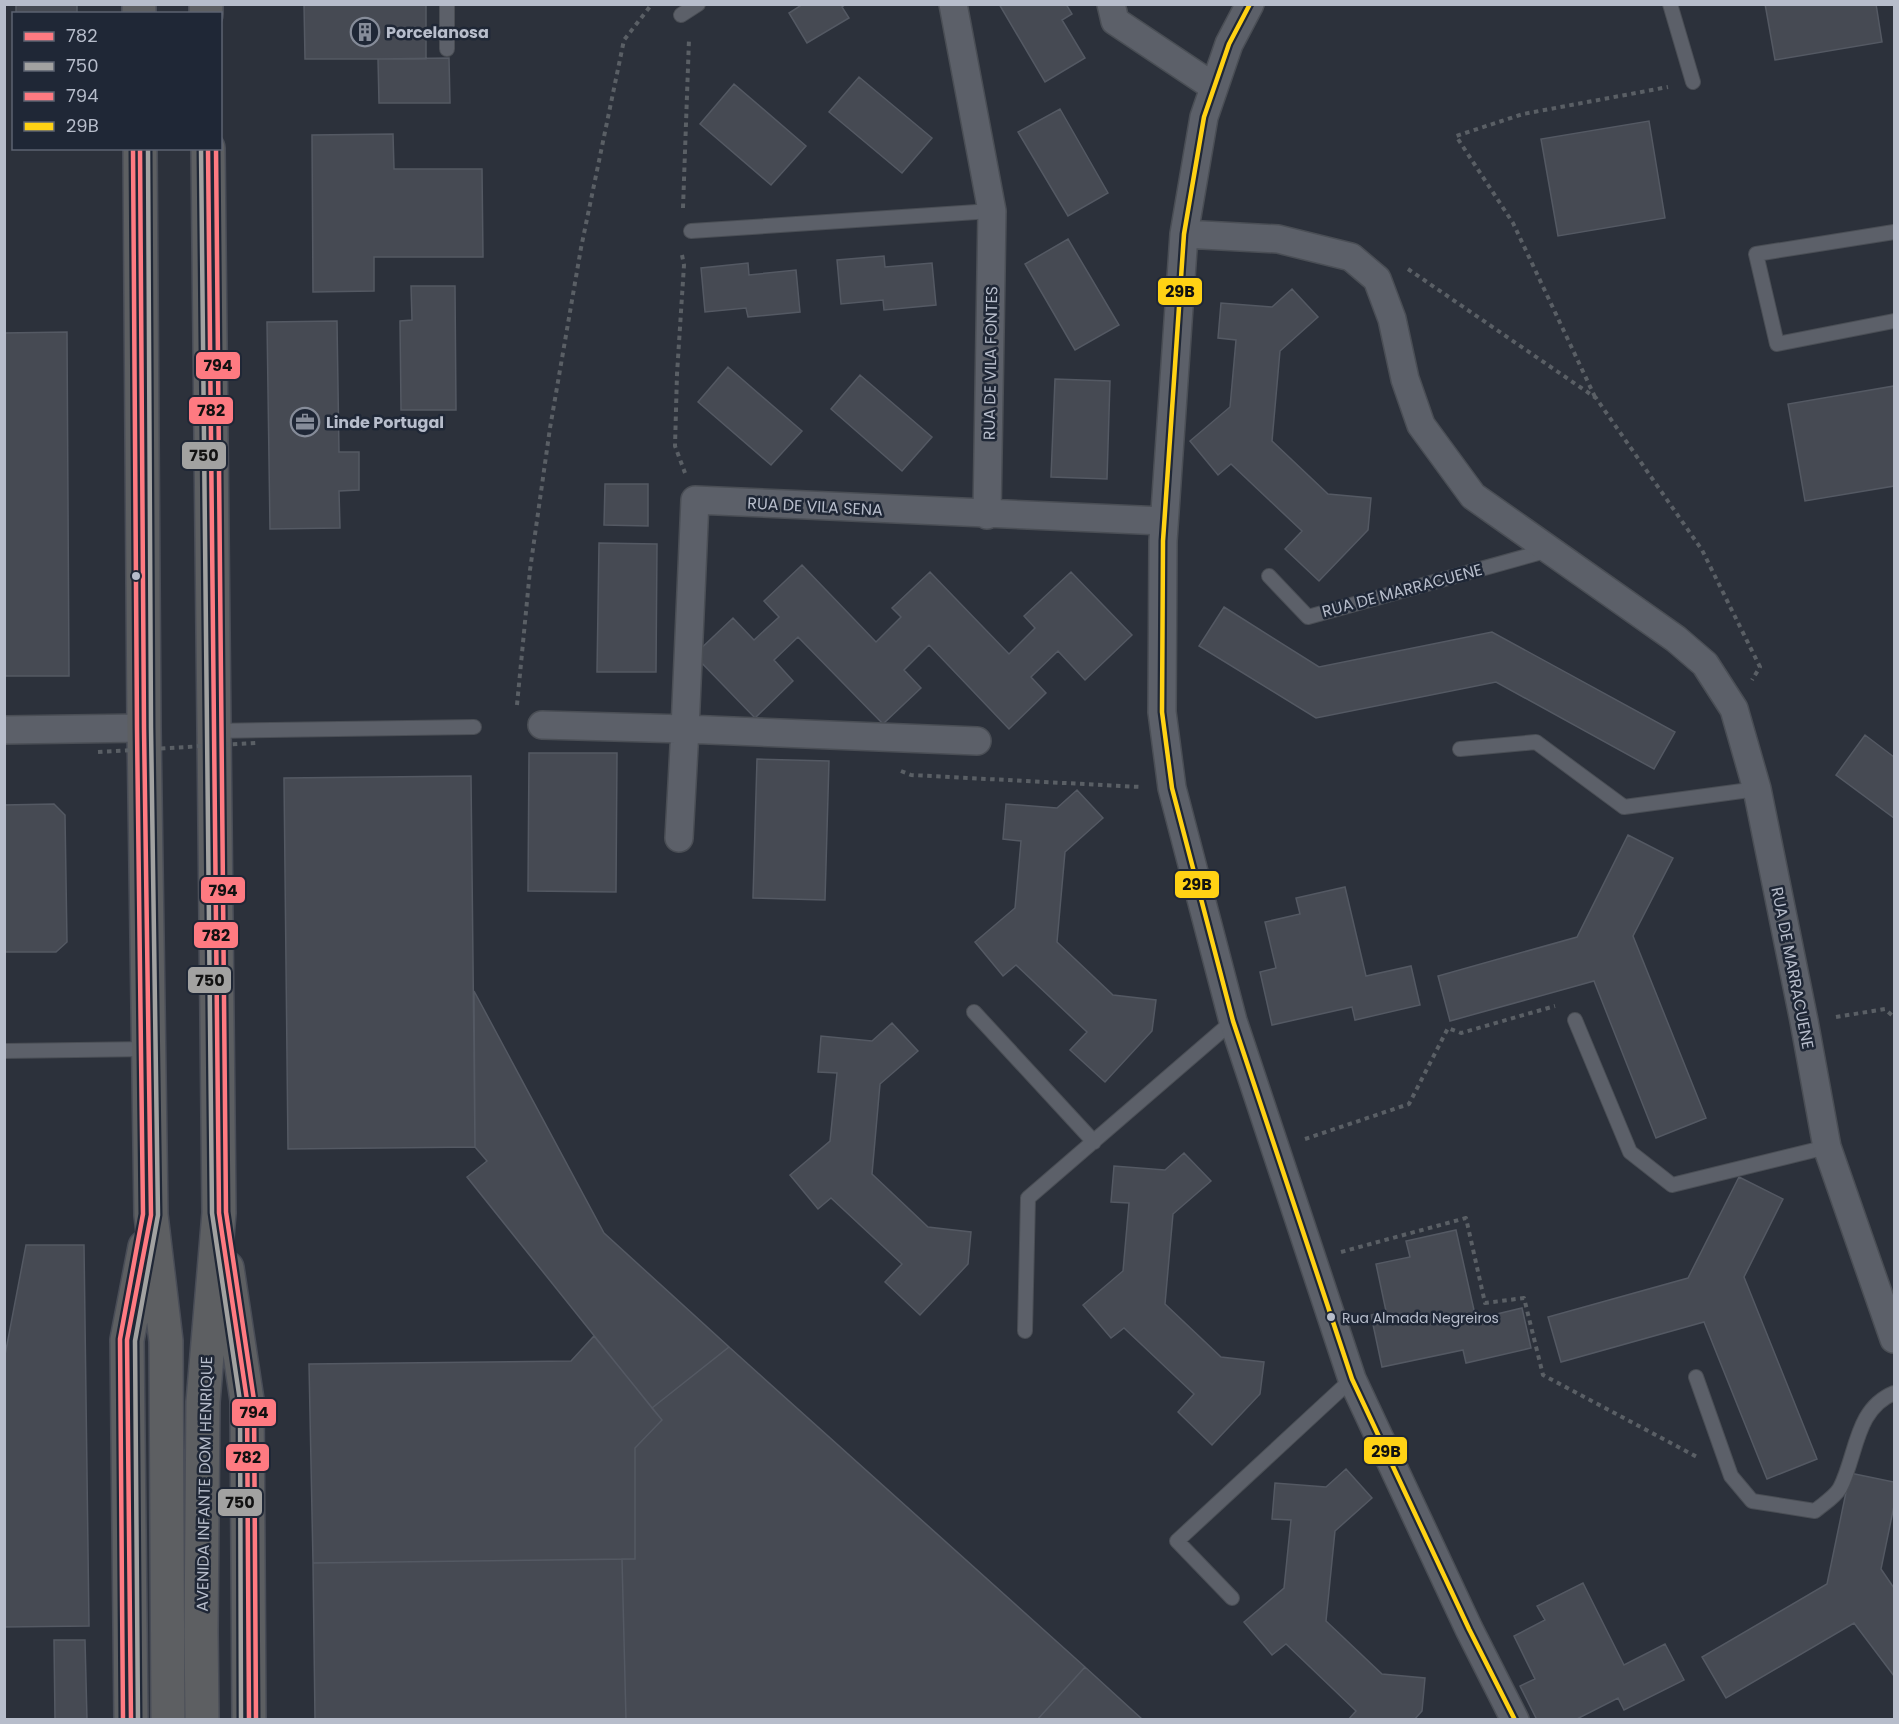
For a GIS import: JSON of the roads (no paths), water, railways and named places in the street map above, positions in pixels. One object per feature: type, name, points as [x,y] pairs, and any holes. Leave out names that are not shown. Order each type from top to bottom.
[{"type":"highway","name":"AVENIDA INFANTE DOM HENRIQUE","points":[[140,150],[144,728],[151,1215],[166,1341],[168,1719]]},
{"type":"highway","name":"AVENIDA INFANTE DOM HENRIQUE","points":[[202,1719],[203,1402],[219,1213],[208,150]]},
{"type":"highway","name":"AVENIDA INFANTE DOM HENRIQUE","points":[[219,1213],[247,1400],[249,1719]]},
{"type":"highway","name":"AVENIDA INFANTE DOM HENRIQUE","points":[[131,1719],[128,1340],[151,1215]]},
{"type":"street","name":"RUA DE VILA FONTES","points":[[953,4],[992,211],[987,515]]},
{"type":"street","points":[[1111,4],[1115,21],[1214,87]]},
{"type":"street","points":[[1250,4],[1229,44],[1204,117],[1184,234],[1163,521],[1162,712],[1172,788],[1233,1021],[1352,1379],[1515,1719]]},
{"type":"street","name":"RUA DE MARRACUENE","points":[[1184,234],[1278,239],[1351,257],[1377,279],[1392,319],[1405,379],[1420,425],[1473,496],[1677,639],[1705,664],[1734,709],[1757,789],[1827,1147],[1894,1339]]},
{"type":"street","name":"RUA DE VILA SENA","points":[[679,838],[695,500],[987,515],[1163,521]]},
{"type":"street","points":[[542,725],[977,741]]},
{"type":"street","points":[[4,730],[144,728]]},
{"type":"lane","points":[[447,4],[447,49]]},
{"type":"lane","points":[[681,15],[698,4]]},
{"type":"lane","points":[[1670,4],[1693,82]]},
{"type":"lane","points":[[691,231],[992,211]]},
{"type":"lane","points":[[1894,232],[1756,254],[1777,344],[1894,321]]},
{"type":"lane","name":"RUA DE MARRACUENE","points":[[1269,576],[1308,616],[1551,549]]},
{"type":"lane","points":[[213,731],[474,727]]},
{"type":"lane","points":[[1460,750],[1536,742],[1624,807],[1757,789]]},
{"type":"lane","points":[[974,1012],[1094,1142]]},
{"type":"lane","points":[[1575,1020],[1630,1152],[1672,1185],[1827,1147]]},
{"type":"lane","points":[[1025,1331],[1028,1197],[1233,1021]]},
{"type":"lane","points":[[4,1050],[149,1049]]},
{"type":"lane","points":[[1696,1377],[1731,1476],[1752,1502],[1815,1511],[1839,1491],[1864,1419],[1873,1407],[1894,1393]]},
{"type":"lane","points":[[1232,1598],[1177,1540],[1352,1379]]},
{"type":"place","name":"Porcelanosa","points":[[365,32]]},
{"type":"place","name":"Linde Portugal","points":[[305,422]]},
{"type":"place","name":"Rua Almada Negreiros","points":[[1331,1317]]}]
